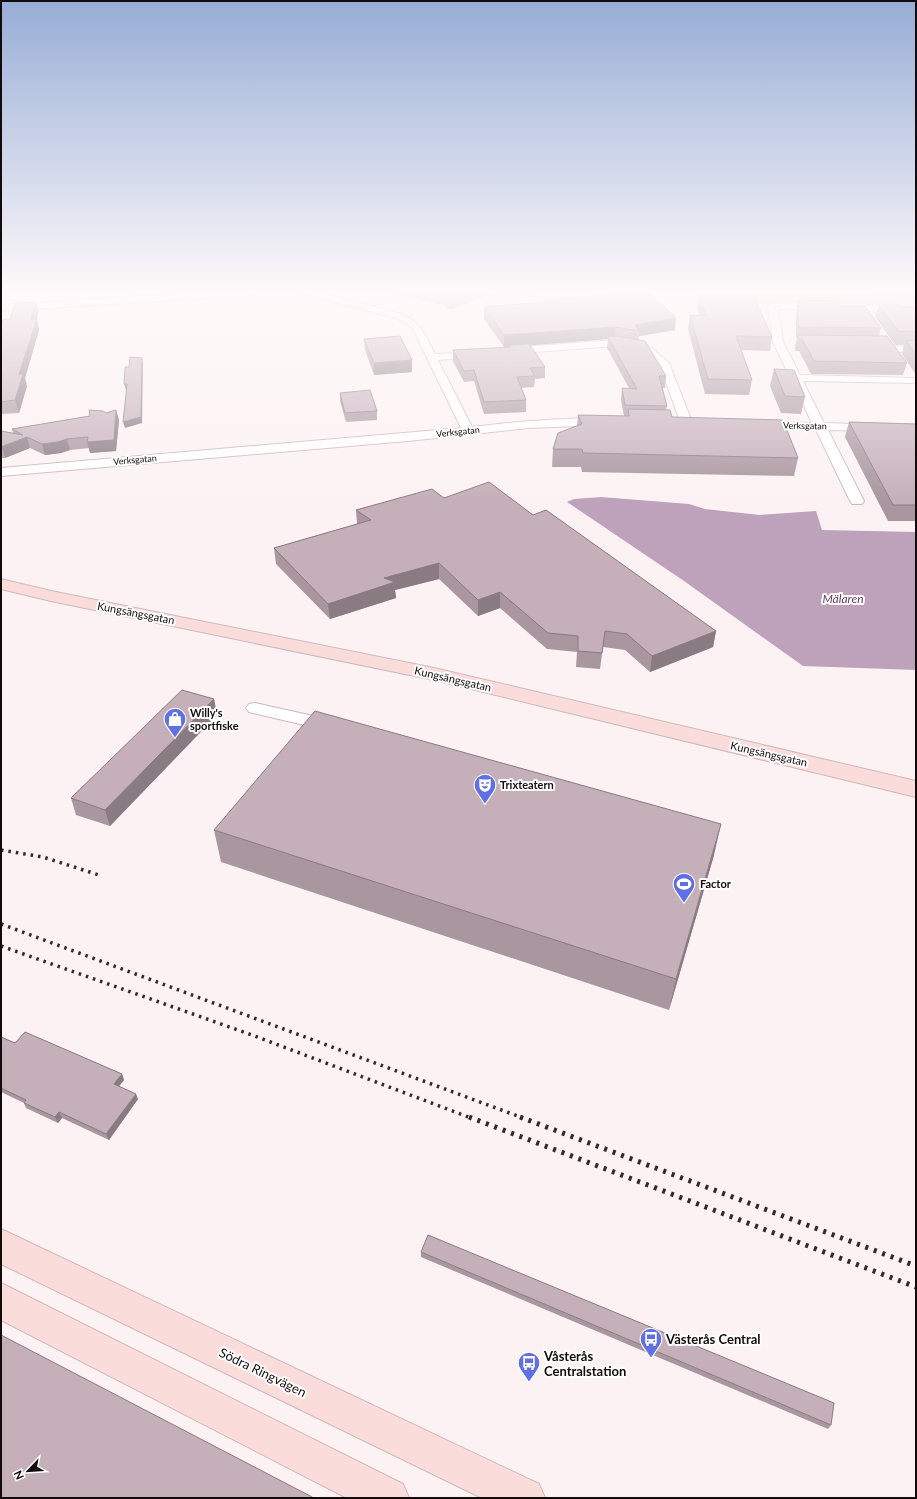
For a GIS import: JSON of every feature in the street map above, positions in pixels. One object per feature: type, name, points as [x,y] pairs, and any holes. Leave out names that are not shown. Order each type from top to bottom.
[{"type":"main road","name":"Kungsängsgatan","points":[[1,584],[51,596],[434,674],[912,789]]},
{"type":"main road","name":"Södra Ringvägen","points":[[1,1246],[517,1496]]},
{"type":"main road","points":[[1,1302],[389,1498]]},
{"type":"street","points":[[434,362],[468,431]]},
{"type":"street","points":[[662,362],[665,365],[691,424],[672,423]]},
{"type":"street","points":[[790,362],[796,378],[857,501]]},
{"type":"street","points":[[900,362],[914,382]]},
{"type":"street","points":[[796,378],[914,382]]},
{"type":"street","name":"Verksgatan","points":[[1,472],[580,421],[610,422]]},
{"type":"street","name":"Verksgatan","points":[[750,425],[916,429]]},
{"type":"street","points":[[255,708],[346,729]]},
{"type":"water","name":"Mälaren","points":[[601,497],[689,504],[705,509],[760,515],[816,511],[822,530],[916,532],[916,670],[803,666],[684,581],[567,502],[574,499]]},
{"type":"building","points":[[1,362],[23,362],[19,374],[23,374],[15,400],[1,402],[2,374],[1,375]]},
{"type":"building","points":[[130,362],[142,362],[141,417],[123,422],[127,384],[124,384],[125,367],[129,367]]},
{"type":"building","points":[[459,362],[541,362],[545,367],[530,368],[535,376],[517,377],[526,400],[484,402],[474,370],[464,371]]},
{"type":"building","points":[[622,362],[658,362],[666,376],[659,376],[667,406],[625,405],[622,388],[637,389]]},
{"type":"building","points":[[703,362],[745,362],[752,380],[708,379]]},
{"type":"building","points":[[858,362],[906,362],[907,363]]},
{"type":"building","points":[[774,369],[794,370],[805,397],[785,396]]},
{"type":"building","points":[[370,390],[377,411],[345,413],[340,393]]},
{"type":"building","points":[[628,409],[670,410],[672,417],[783,420],[798,458],[583,453],[582,449],[553,449],[558,433],[582,424],[578,415],[629,416]]},
{"type":"building","points":[[89,410],[103,411],[106,413],[116,410],[114,440],[87,442],[88,437],[42,444],[27,437],[1,447],[1,431],[23,435],[12,429],[90,416]]},
{"type":"building","points":[[849,422],[916,424],[916,505],[893,505]]},
{"type":"building","points":[[489,482],[533,515],[546,510],[716,631],[652,656],[627,634],[605,631],[602,653],[578,651],[578,636],[548,633],[500,592],[478,600],[439,563],[384,578],[395,582],[328,604],[274,548],[371,520],[356,510],[432,489],[444,498]]},
{"type":"building","points":[[182,690],[214,699],[105,810],[71,798]]},
{"type":"building","points":[[315,711],[721,824],[676,979],[214,830]]},
{"type":"building","points":[[25,1032],[122,1074],[114,1084],[136,1094],[106,1134],[59,1112],[55,1117],[24,1103],[26,1100],[1,1088],[1,1037],[15,1043]]},
{"type":"building","points":[[428,1235],[834,1403],[831,1425],[421,1252]]},
{"type":"building","points":[[1,1335],[314,1498],[1,1498]]},
{"type":"railway","points":[[1,850],[43,857],[99,875]]},
{"type":"railway","points":[[1,924],[523,1118]]},
{"type":"railway","points":[[1,946],[252,1035],[471,1118]]},
{"type":"railway","points":[[469,1117],[916,1287]]},
{"type":"railway","points":[[520,1117],[916,1266]]},
{"type":"place","name":"Willy's sportfiske","points":[[175,738]]},
{"type":"place","name":"Trixteatern","points":[[485,804]]},
{"type":"place","name":"Factor","points":[[684,904]]},
{"type":"place","name":"Västerås Central","points":[[651,1358]]},
{"type":"place","name":"Våsterås Centralstation","points":[[529,1382]]}]
